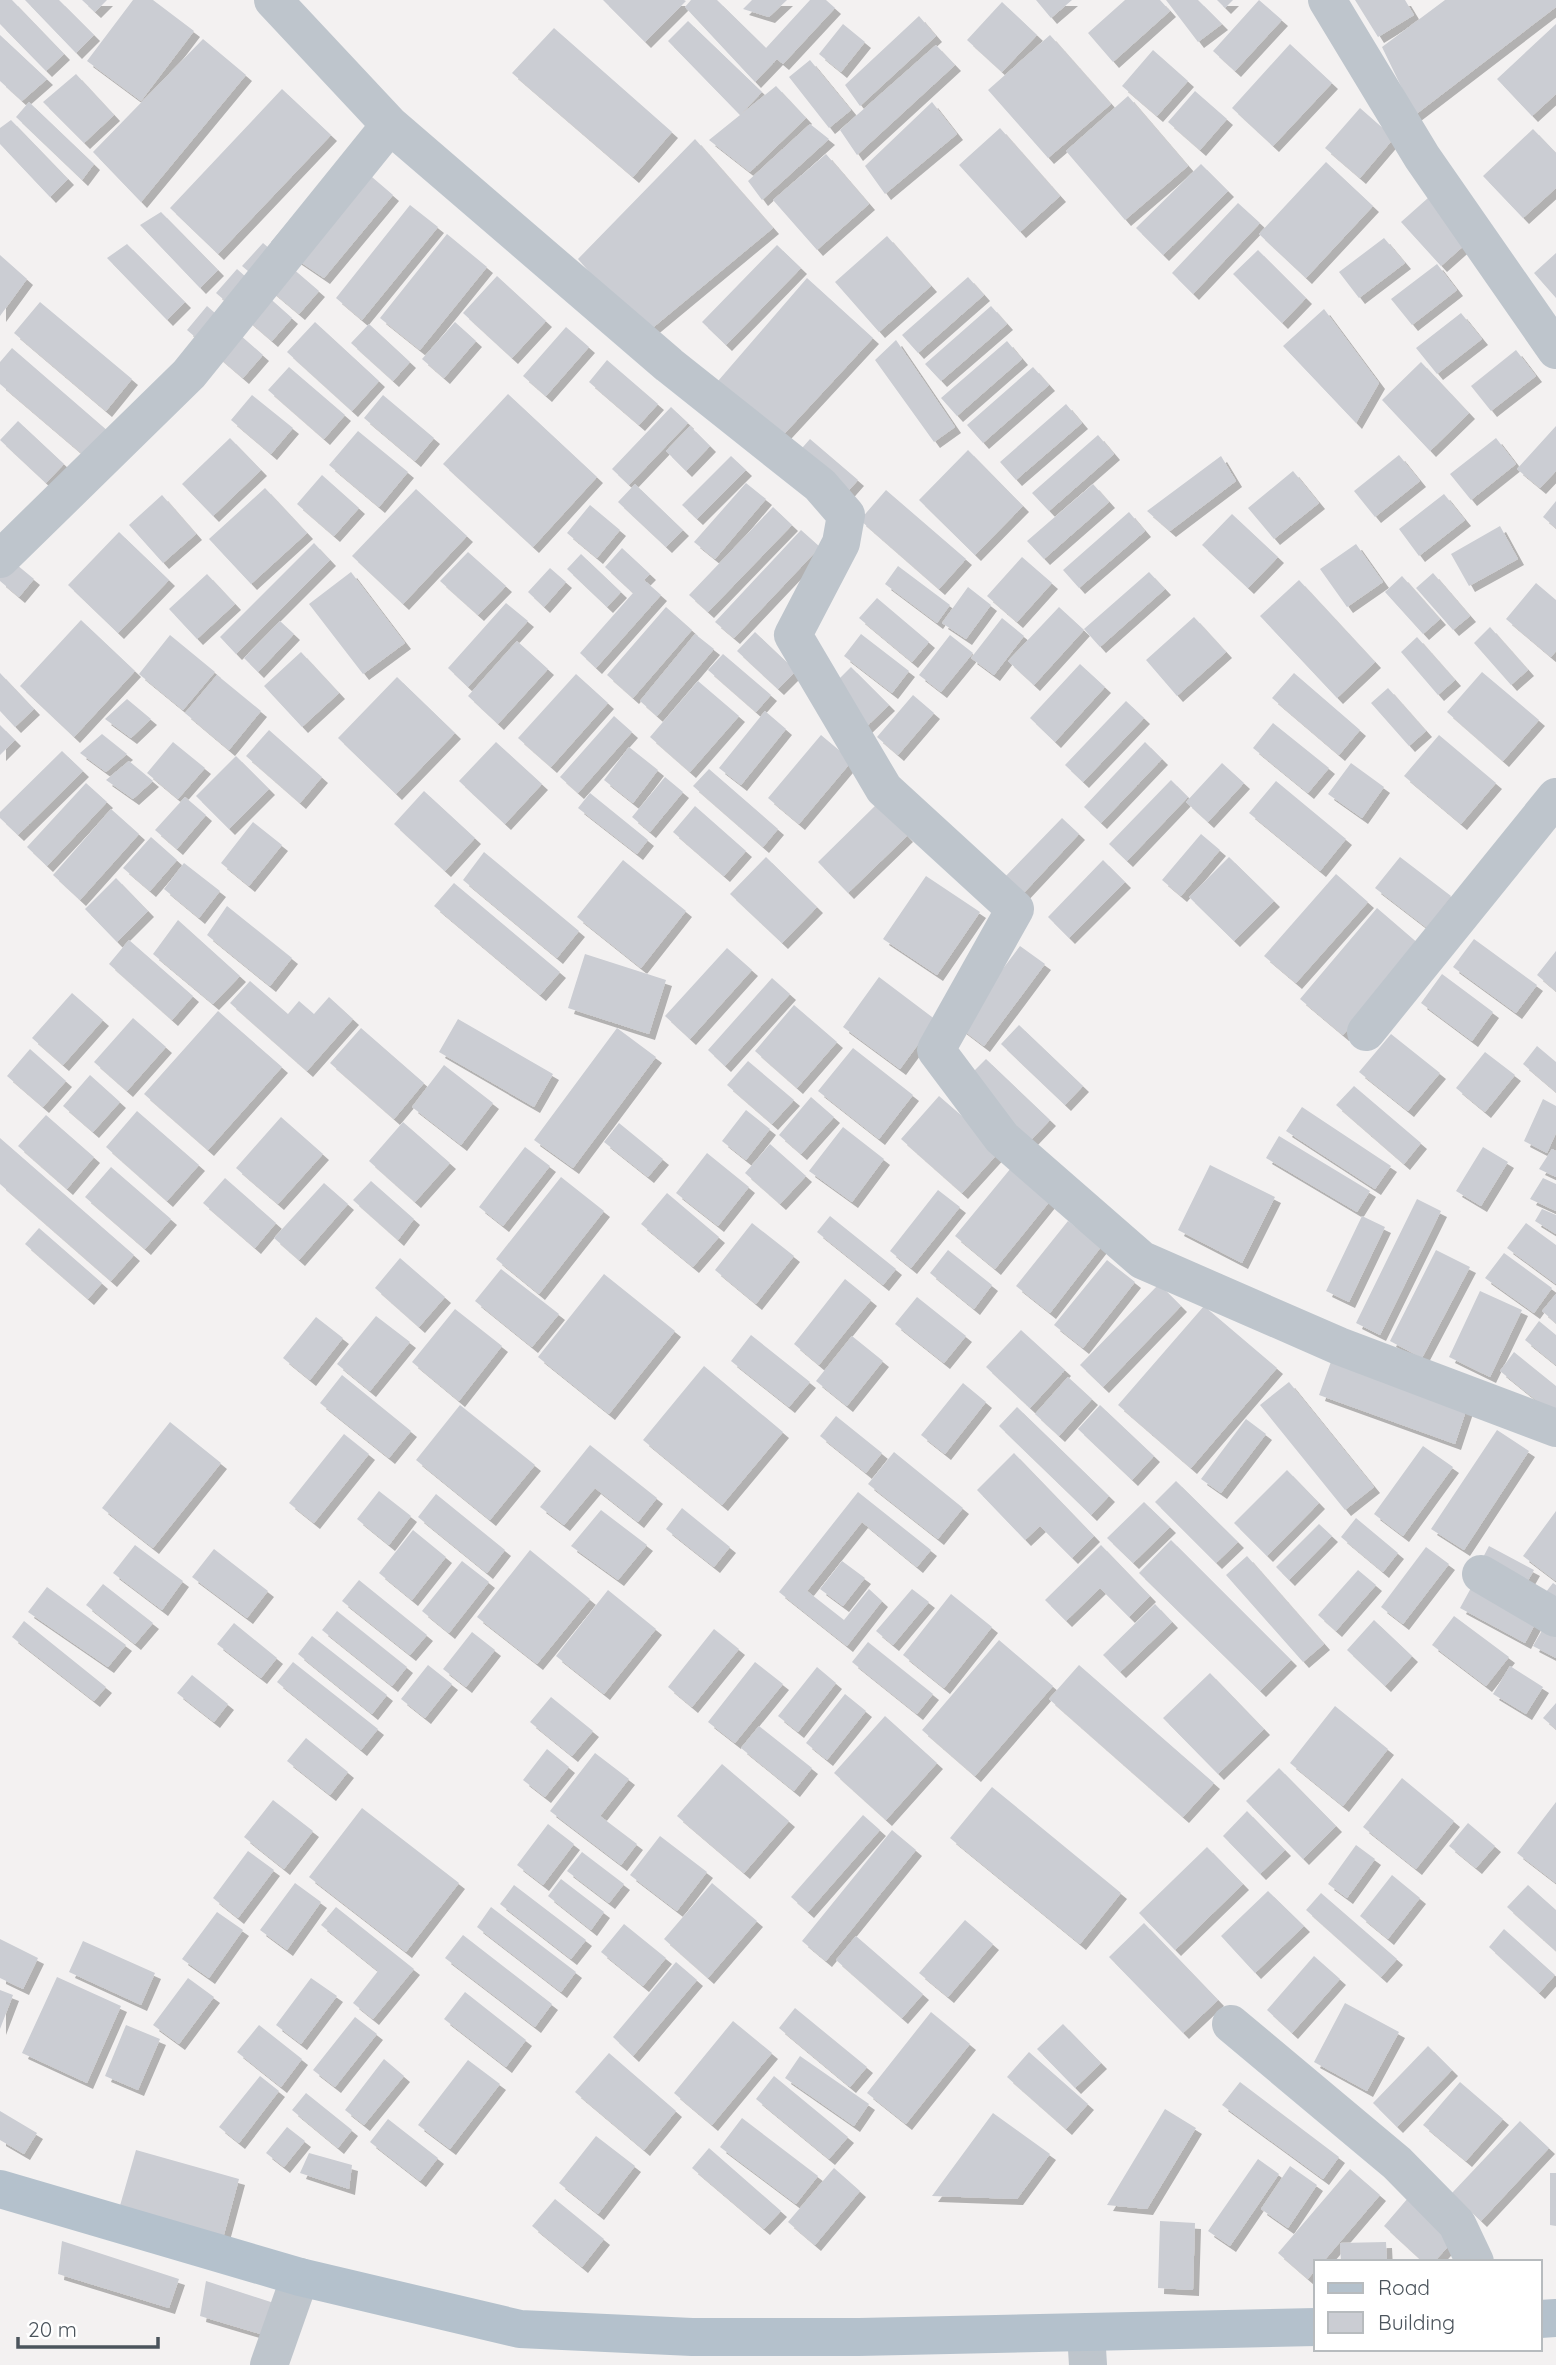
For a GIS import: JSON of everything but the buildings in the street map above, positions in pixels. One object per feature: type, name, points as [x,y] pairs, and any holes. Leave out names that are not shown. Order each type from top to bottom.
[{"type":"main road","points":[[0,2189],[300,2277],[520,2329],[692,2337],[859,2337],[1087,2349],[1314,2327]]},
{"type":"street","points":[[272,0],[390,125],[669,365],[820,485],[846,515],[841,543],[793,635],[884,789],[1015,909],[936,1050],[1002,1138],[1142,1260],[1339,1346],[1556,1428]]},
{"type":"street","points":[[1327,0],[1422,157],[1556,351]]},
{"type":"street","points":[[0,559],[189,374],[390,125]]},
{"type":"street","points":[[1366,1032],[1556,797]]},
{"type":"street","points":[[1481,1574],[1556,1618]]},
{"type":"street","points":[[1231,2024],[1397,2163],[1457,2224],[1474,2260]]},
{"type":"street","points":[[269,2365],[300,2277]]}]
